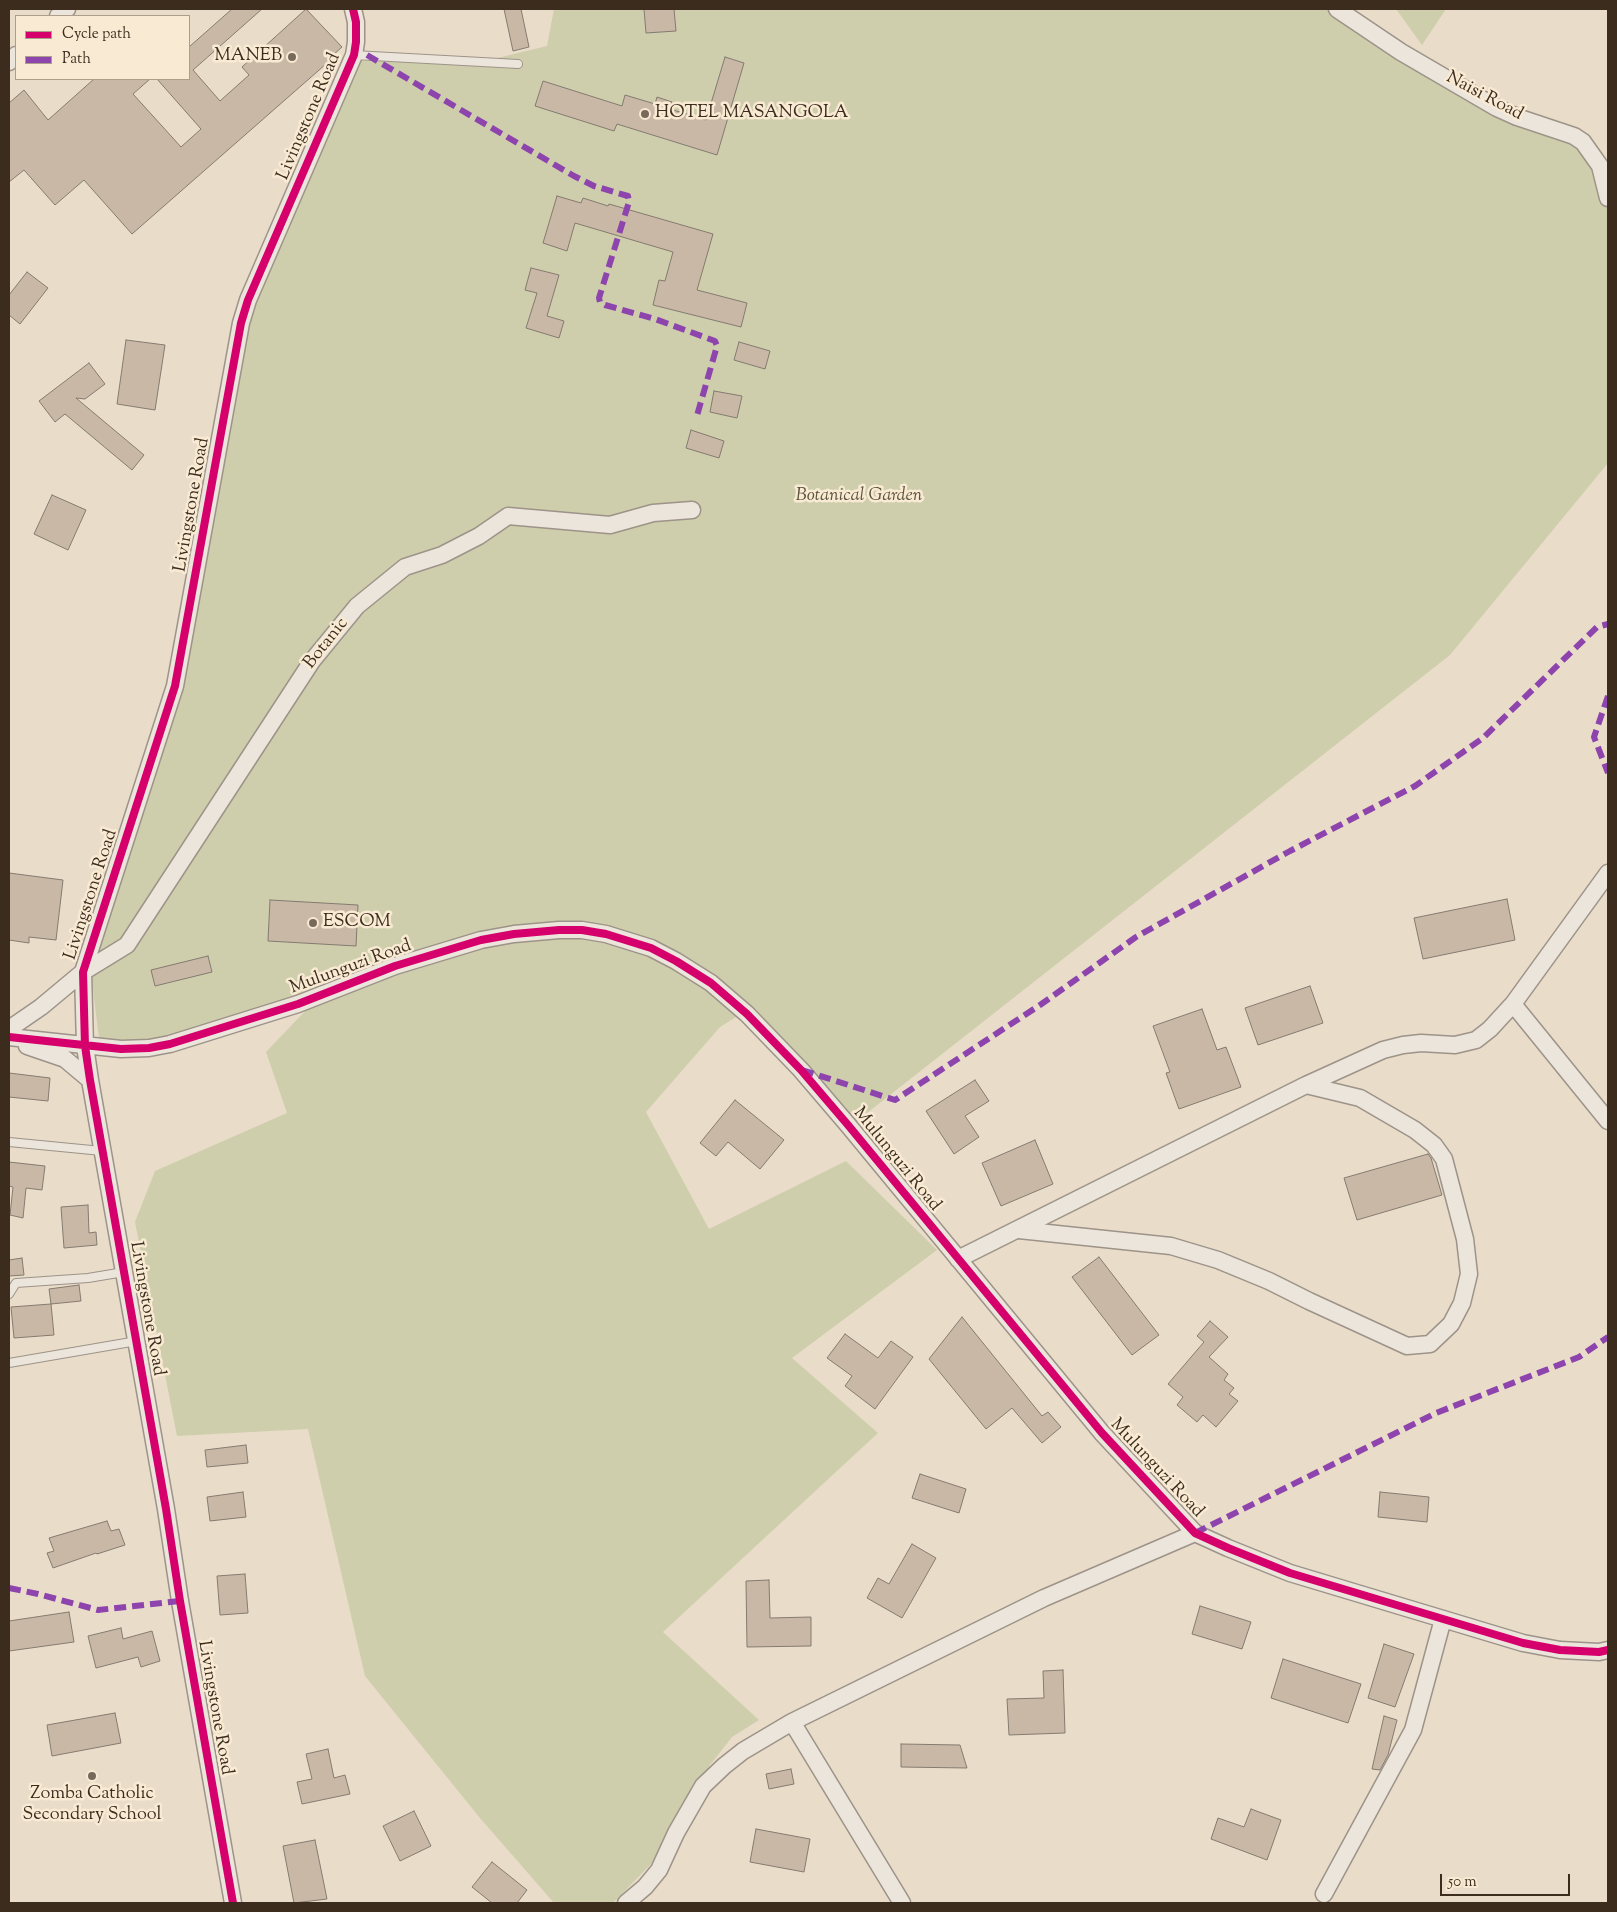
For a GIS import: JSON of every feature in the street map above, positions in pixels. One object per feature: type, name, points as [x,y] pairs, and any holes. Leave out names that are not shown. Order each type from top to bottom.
[{"type":"street","name":"Livingstone Road","points":[[233,1903],[90,1080],[85,1046],[83,972],[177,677],[245,310],[354,55],[356,22],[353,9]]},
{"type":"street","name":"Naisi Road","points":[[1337,9],[1401,52],[1496,108],[1574,136],[1583,142],[1600,166],[1608,198]]},
{"type":"street","name":"Botanic","points":[[9,1029],[83,972],[127,945],[312,661],[357,606],[406,567],[442,555],[479,536],[508,516],[610,526],[653,513],[692,510]]},
{"type":"street","points":[[958,1259],[1306,1085],[1390,1048],[1421,1044],[1455,1045],[1476,1040],[1490,1029],[1513,1004],[1608,873]]},
{"type":"street","name":"Mulunguzi Road","points":[[9,1038],[135,1049],[170,1044],[298,1004],[395,966],[481,940],[514,934],[582,930],[606,934],[651,948],[711,983],[747,1014],[805,1074],[1102,1433],[1195,1533],[1290,1573],[1523,1644],[1560,1650],[1599,1652],[1608,1650]]},
{"type":"street","points":[[1513,1004],[1608,1121]]},
{"type":"street","points":[[9,1038],[65,1059],[90,1080]]},
{"type":"street","points":[[1019,1230],[1171,1246],[1218,1260],[1269,1281],[1407,1346],[1430,1344],[1451,1324],[1462,1303],[1468,1274],[1465,1239],[1444,1159],[1434,1145],[1415,1130],[1360,1098],[1306,1085]]},
{"type":"street","points":[[626,1903],[645,1887],[659,1870],[696,1798],[712,1777],[743,1751],[792,1722],[1044,1598],[1195,1533]]},
{"type":"street","points":[[1324,1894],[1414,1730],[1444,1619]]},
{"type":"street","points":[[792,1722],[902,1903]]},
{"type":"lane","points":[[354,55],[518,64]]},
{"type":"lane","points":[[9,1142],[102,1151]]},
{"type":"lane","points":[[9,1294],[16,1283],[88,1278],[124,1272]]},
{"type":"lane","points":[[9,1363],[137,1342]]},
{"type":"green space","name":"Botanical Garden","points":[[554,9],[1346,9],[1502,107],[1577,130],[1608,176],[1608,463],[1450,655],[853,1124],[752,1007],[720,1027],[646,1112],[709,1229],[846,1161],[937,1250],[792,1358],[878,1433],[663,1632],[759,1720],[732,1737],[710,1765],[677,1828],[650,1865],[613,1903],[554,1903],[480,1818],[365,1676],[308,1429],[177,1436],[135,1222],[155,1171],[287,1113],[266,1052],[329,986],[154,1044],[100,1046],[87,941],[179,686],[243,312],[358,61],[481,62],[547,46]]},
{"type":"green space","points":[[1396,9],[1446,9],[1422,45]]},
{"type":"building","points":[[232,9],[262,9],[193,70],[220,101],[249,75],[242,67],[306,9],[342,47],[333,55],[334,57],[132,234],[84,180],[55,205],[24,170],[9,182],[9,103],[24,90],[48,120],[93,80],[149,80],[133,94],[181,147],[201,129],[158,80],[190,80],[190,46]]},
{"type":"building","points":[[504,9],[521,9],[529,47],[513,51]]},
{"type":"building","points":[[644,9],[674,9],[676,31],[646,33]]},
{"type":"building","points":[[725,57],[744,63],[717,155],[617,124],[614,131],[535,106],[543,81],[622,106],[625,95],[655,104],[657,97],[672,102],[670,109],[706,120]]},
{"type":"building","points":[[557,196],[581,203],[583,198],[608,206],[609,204],[713,234],[697,290],[747,303],[741,327],[653,305],[659,280],[665,281],[673,252],[575,223],[567,251],[543,243]]},
{"type":"building","points":[[531,268],[559,275],[547,316],[564,321],[559,338],[526,328],[537,293],[525,290]]},
{"type":"building","points":[[27,272],[48,288],[20,324],[9,315],[9,295]]},
{"type":"building","points":[[126,340],[165,345],[155,410],[117,404]]},
{"type":"building","points":[[739,342],[770,351],[765,369],[734,360]]},
{"type":"building","points":[[89,363],[105,384],[85,399],[76,398],[144,455],[132,470],[65,414],[55,422],[39,401]]},
{"type":"building","points":[[714,391],[742,396],[737,418],[710,412]]},
{"type":"building","points":[[691,430],[724,441],[719,458],[686,448]]},
{"type":"building","points":[[52,495],[86,510],[68,550],[34,534]]},
{"type":"building","points":[[9,873],[63,880],[56,940],[29,937],[29,943],[9,940]]},
{"type":"building","points":[[1507,899],[1515,940],[1423,959],[1414,918]]},
{"type":"building","name":"ESCOM","points":[[270,900],[358,905],[356,946],[268,941]]},
{"type":"building","points":[[208,956],[212,972],[155,986],[151,970]]},
{"type":"building","points":[[1310,986],[1323,1023],[1258,1045],[1245,1008]]},
{"type":"building","points":[[1202,1009],[1217,1050],[1226,1047],[1241,1087],[1179,1109],[1166,1073],[1170,1072],[1153,1026]]},
{"type":"building","points":[[9,1073],[50,1078],[48,1101],[9,1097]]},
{"type":"building","points":[[975,1080],[989,1101],[965,1116],[979,1137],[954,1154],[926,1111]]},
{"type":"building","points":[[735,1100],[784,1140],[760,1169],[728,1142],[716,1156],[700,1143]]},
{"type":"building","points":[[1035,1140],[1053,1184],[1001,1206],[982,1163]]},
{"type":"building","points":[[1428,1154],[1431,1158],[1442,1195],[1357,1220],[1344,1178]]},
{"type":"building","points":[[9,1162],[45,1166],[42,1190],[26,1188],[23,1218],[10,1215],[13,1187],[9,1186]]},
{"type":"building","points":[[88,1205],[89,1233],[96,1232],[97,1245],[64,1248],[61,1207]]},
{"type":"building","points":[[1099,1257],[1159,1335],[1132,1355],[1072,1277]]},
{"type":"building","points":[[22,1258],[24,1275],[9,1276],[9,1260]]},
{"type":"building","points":[[79,1285],[81,1301],[51,1304],[49,1289]]},
{"type":"building","points":[[51,1304],[54,1335],[14,1338],[11,1307]]},
{"type":"building","points":[[962,1317],[1042,1416],[1048,1412],[1061,1427],[1042,1443],[1012,1408],[986,1429],[929,1359]]},
{"type":"building","points":[[1210,1321],[1228,1337],[1209,1357],[1228,1374],[1224,1380],[1234,1388],[1229,1394],[1238,1401],[1216,1427],[1203,1415],[1197,1422],[1177,1405],[1183,1397],[1168,1384],[1204,1342],[1197,1336]]},
{"type":"building","points":[[845,1334],[878,1358],[891,1341],[913,1357],[875,1409],[845,1386],[852,1376],[827,1358]]},
{"type":"building","points":[[246,1445],[248,1463],[207,1467],[205,1450]]},
{"type":"building","points":[[920,1474],[966,1489],[959,1513],[912,1498]]},
{"type":"building","points":[[243,1492],[246,1517],[210,1521],[207,1497]]},
{"type":"building","points":[[1380,1492],[1429,1497],[1427,1522],[1378,1517]]},
{"type":"building","points":[[107,1521],[111,1531],[119,1529],[125,1545],[53,1568],[47,1553],[54,1551],[49,1538]]},
{"type":"building","points":[[912,1544],[936,1558],[902,1618],[867,1598],[878,1578],[889,1584]]},
{"type":"building","points":[[245,1574],[248,1613],[220,1615],[217,1576]]},
{"type":"building","points":[[769,1580],[770,1618],[811,1617],[811,1646],[747,1647],[746,1581]]},
{"type":"building","points":[[1200,1606],[1251,1622],[1242,1649],[1192,1634]]},
{"type":"building","points":[[69,1612],[74,1642],[9,1651],[9,1621]]},
{"type":"building","points":[[121,1628],[123,1639],[152,1631],[160,1661],[141,1667],[138,1657],[96,1668],[88,1636]]},
{"type":"building","points":[[1384,1644],[1414,1654],[1395,1707],[1368,1698]]},
{"type":"building","points":[[1283,1659],[1361,1684],[1348,1723],[1271,1698]]},
{"type":"building","points":[[1063,1670],[1065,1733],[1009,1735],[1007,1699],[1044,1698],[1043,1671]]},
{"type":"building","points":[[115,1713],[121,1743],[52,1756],[47,1725]]},
{"type":"building","points":[[1384,1716],[1397,1720],[1388,1755],[1380,1770],[1372,1769]]},
{"type":"building","points":[[901,1744],[960,1745],[967,1768],[901,1767]]},
{"type":"building","points":[[328,1749],[334,1778],[345,1775],[350,1794],[302,1804],[297,1782],[312,1779],[306,1754]]},
{"type":"building","points":[[791,1769],[794,1784],[769,1789],[766,1774]]},
{"type":"building","points":[[1251,1809],[1281,1820],[1267,1860],[1211,1839],[1218,1818],[1244,1827]]},
{"type":"building","points":[[414,1811],[431,1846],[400,1861],[383,1826]]},
{"type":"building","points":[[756,1829],[810,1839],[804,1872],[750,1862]]},
{"type":"building","points":[[315,1840],[327,1899],[294,1903],[283,1846]]},
{"type":"building","points":[[492,1862],[527,1890],[517,1903],[492,1903],[472,1887]]},
{"type":"marked path","points":[[367,55],[574,176],[594,186],[628,196],[629,202],[599,298],[600,302],[655,319],[715,341],[717,346],[696,419]]},
{"type":"marked path","points":[[802,1070],[895,1100],[1040,1005],[1136,937],[1290,851],[1415,786],[1483,738],[1597,627],[1608,624]]},
{"type":"marked path","points":[[1608,696],[1594,737],[1608,773]]},
{"type":"marked path","points":[[1195,1533],[1436,1413],[1579,1357],[1608,1337]]},
{"type":"marked path","points":[[9,1588],[98,1610],[180,1601]]},
{"type":"cycle path","points":[[233,1903],[90,1080],[85,1046],[83,972],[175,686],[241,323],[248,300],[354,55],[356,22],[353,9]]},
{"type":"cycle path","points":[[9,1037],[121,1049],[149,1048],[170,1044],[298,1004],[395,966],[481,940],[514,934],[582,930],[606,934],[651,948],[711,983],[747,1014],[801,1070],[1102,1433],[1195,1533],[1290,1573],[1523,1643],[1560,1650],[1599,1652],[1608,1650]]},
{"type":"place","name":"MANEB","points":[[292,57]]},
{"type":"place","name":"HOTEL MASANGOLA","points":[[645,114]]},
{"type":"place","name":"ESCOM","points":[[313,923]]},
{"type":"place","name":"Zomba Catholic Secondary School","points":[[92,1776]]}]
